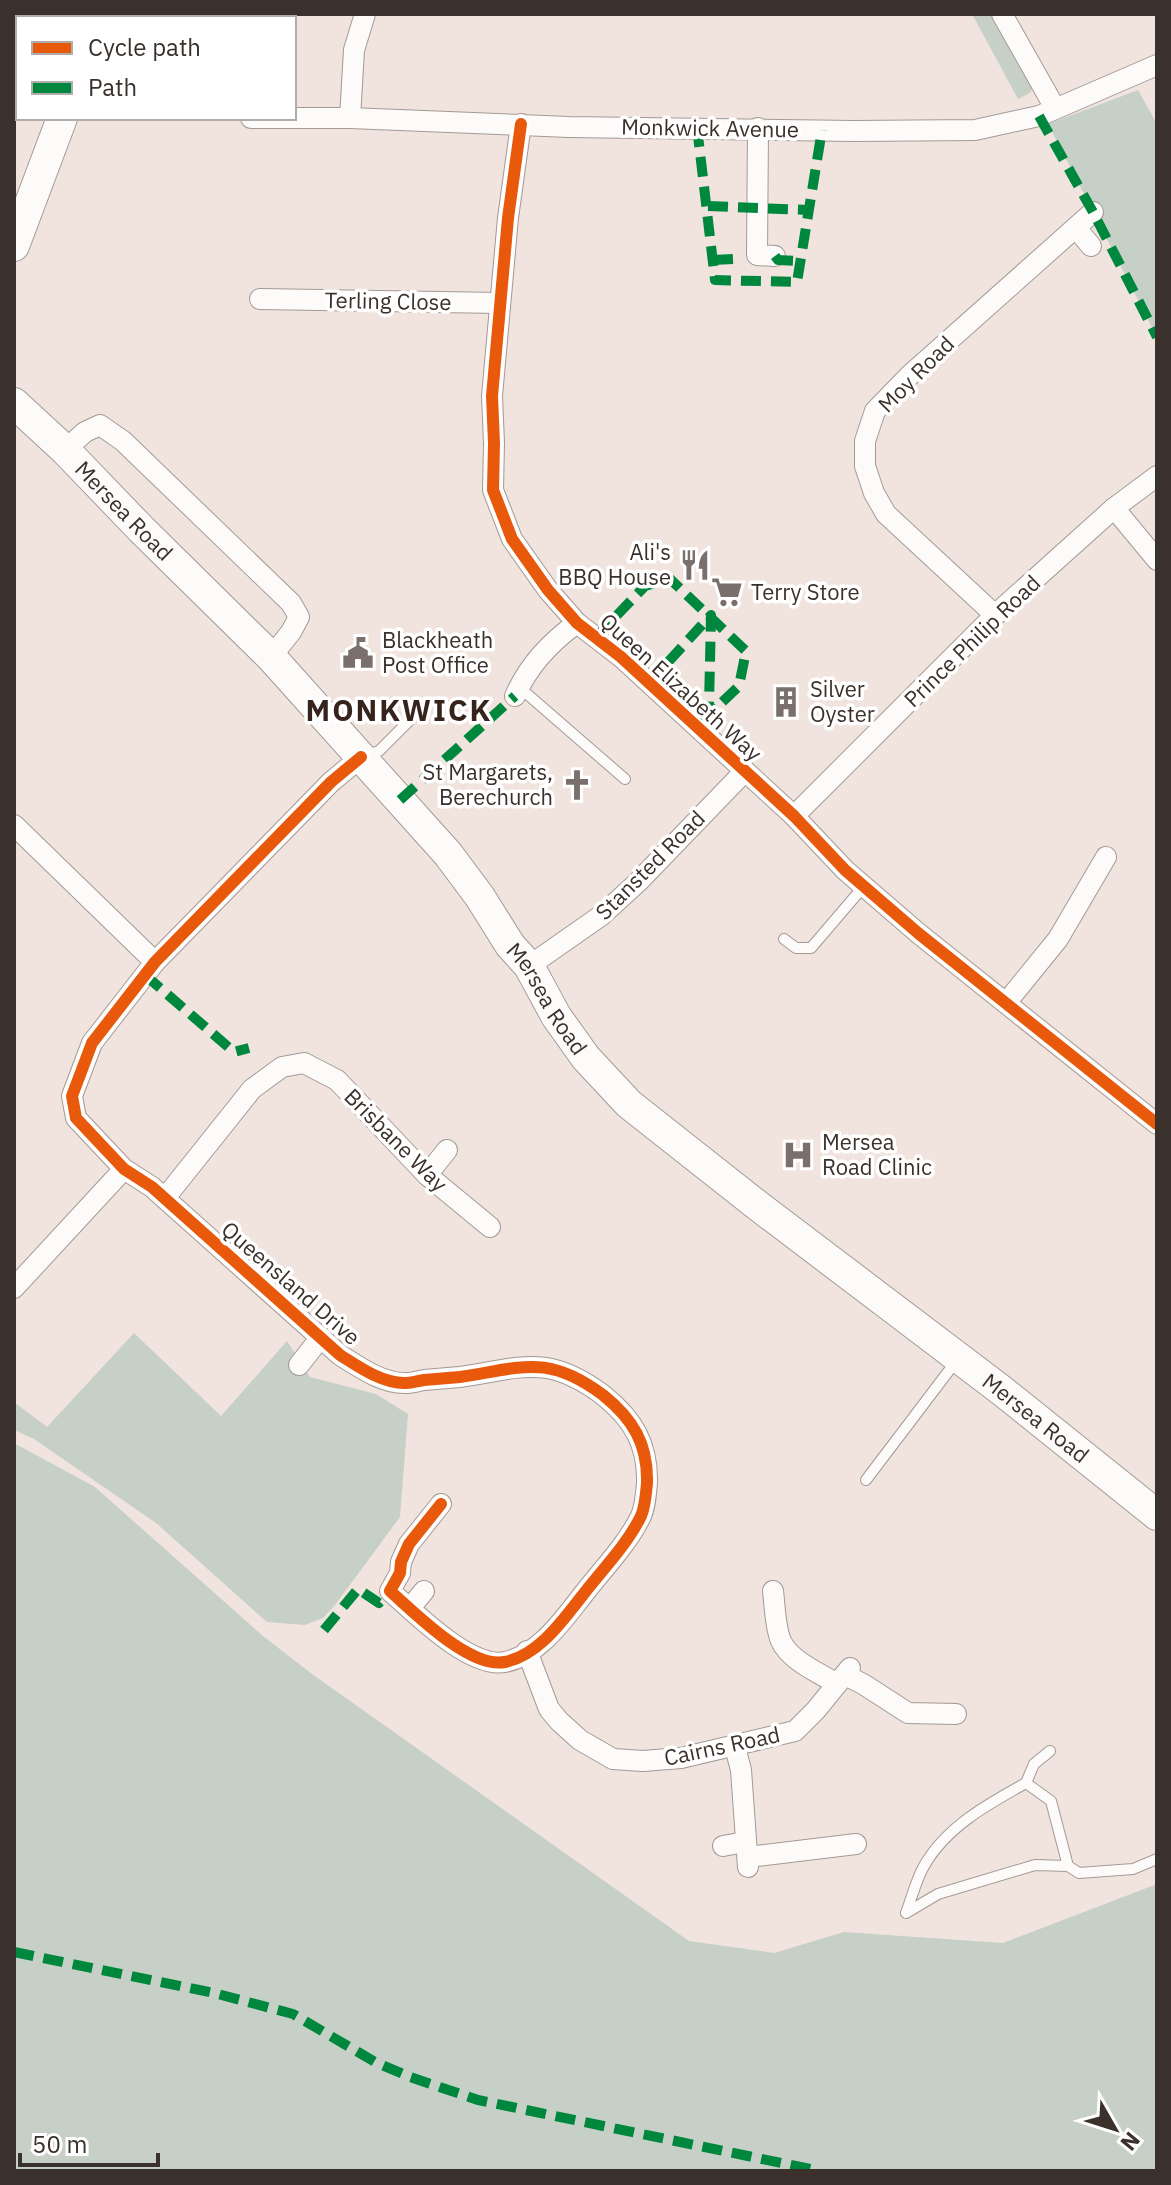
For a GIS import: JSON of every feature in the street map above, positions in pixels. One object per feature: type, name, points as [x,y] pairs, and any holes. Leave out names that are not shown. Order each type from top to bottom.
[{"type":"main road","points":[[14,246],[61,120]]},
{"type":"main road","name":"Mersea Road","points":[[14,403],[65,450],[271,657],[448,854],[510,945],[529,966],[556,1016],[586,1058],[629,1104],[1157,1515]]},
{"type":"street","points":[[350,118],[354,50],[365,14]]},
{"type":"street","points":[[1002,14],[1055,108]]},
{"type":"street","name":"Monkwick Avenue","points":[[296,118],[854,131],[975,130],[1039,116],[1157,65]]},
{"type":"street","name":"Queen Elizabeth Way","points":[[521,124],[492,396],[493,490],[512,539],[548,590],[577,623],[621,657],[794,816],[864,886],[1157,1124]]},
{"type":"street","points":[[756,256],[758,128]]},
{"type":"street","name":"Moy Road","points":[[995,615],[886,514],[874,493],[865,466],[865,441],[875,411],[910,375],[1093,212]]},
{"type":"street","points":[[1076,228],[1091,246]]},
{"type":"street","name":"Terling Close","points":[[272,303],[500,303]]},
{"type":"street","points":[[65,450],[85,432],[100,425],[123,441],[291,603],[299,617],[271,657]]},
{"type":"street","name":"Prince Philip Road","points":[[794,816],[995,615],[1114,508],[1157,476]]},
{"type":"street","points":[[1114,508],[1157,560]]},
{"type":"street","points":[[517,692],[558,637],[577,623]]},
{"type":"street","name":"Queensland Drive","points":[[361,757],[331,782],[155,962],[92,1043],[72,1096],[76,1118],[124,1169],[165,1198],[340,1355],[368,1373],[404,1384],[461,1377],[500,1368],[540,1365],[570,1375],[603,1395],[627,1418],[637,1433],[647,1460],[641,1517],[553,1633],[505,1662],[475,1658],[390,1591],[400,1573],[409,1544],[441,1504]]},
{"type":"street","name":"Queen Elizabeth Way","points":[[729,787],[745,771]]},
{"type":"street","name":"Stansted Road","points":[[529,966],[602,915],[729,787]]},
{"type":"street","points":[[15,829],[155,962]]},
{"type":"street","points":[[1006,1003],[1058,939],[1106,857]]},
{"type":"street","name":"Brisbane Way","points":[[165,1198],[252,1089],[282,1067],[304,1063],[337,1080],[427,1175],[490,1227]]},
{"type":"street","points":[[427,1175],[447,1150]]},
{"type":"street","points":[[14,1288],[124,1169]]},
{"type":"street","name":"Queensland Drive","points":[[299,1365],[321,1337]]},
{"type":"street","points":[[410,1608],[424,1591]]},
{"type":"street","points":[[773,1591],[781,1642],[795,1656],[863,1684],[908,1713],[956,1714]]},
{"type":"street","name":"Cairns Road","points":[[527,1651],[549,1709],[580,1740],[613,1759],[643,1761],[681,1758],[795,1731],[844,1676]]},
{"type":"street","points":[[735,1747],[741,1770],[747,1855]]},
{"type":"street","points":[[723,1846],[747,1855],[856,1844]]},
{"type":"lane","points":[[517,692],[625,779]]},
{"type":"lane","points":[[361,757],[379,751],[412,718]]},
{"type":"lane","points":[[784,939],[796,948],[811,948],[864,886]]},
{"type":"lane","points":[[866,1480],[959,1358]]},
{"type":"lane","points":[[1050,1751],[1034,1764],[1026,1783],[990,1803],[943,1839],[924,1867],[906,1913],[938,1894],[1035,1865],[1068,1866],[1079,1873],[1133,1869],[1157,1859]]},
{"type":"lane","points":[[1026,1783],[1051,1801],[1068,1866]]},
{"type":"shaded area","points":[[972,14],[995,14],[1034,86],[1030,93],[1018,99]]},
{"type":"shaded area","points":[[1138,90],[1157,124],[1157,337],[1048,124]]},
{"type":"shaded area","points":[[134,1333],[221,1416],[287,1341],[310,1377],[376,1394],[408,1414],[400,1517],[323,1618],[305,1625],[267,1622],[156,1523],[34,1439],[14,1430],[14,1402],[47,1427]]},
{"type":"shaded area","points":[[14,1443],[95,1487],[263,1636],[312,1674],[689,1941],[774,1953],[844,1932],[1003,1943],[1157,1884],[1157,2171],[14,2171]]},
{"type":"marked path","points":[[1039,116],[1093,212],[1157,337]]},
{"type":"marked path","points":[[697,127],[715,280],[797,282],[822,130]]},
{"type":"marked path","points":[[708,206],[808,210]]},
{"type":"marked path","points":[[713,260],[734,259],[737,255]]},
{"type":"marked path","points":[[775,256],[778,260],[800,261]]},
{"type":"marked path","points":[[596,637],[645,586],[670,579],[746,651],[739,686],[697,726]]},
{"type":"marked path","points":[[648,684],[711,615],[709,706],[714,710]]},
{"type":"marked path","points":[[400,800],[515,696]]},
{"type":"marked path","points":[[145,975],[234,1052],[249,1048]]},
{"type":"marked path","points":[[324,1630],[358,1589],[379,1603],[390,1591]]},
{"type":"marked path","points":[[14,1952],[214,1993],[293,2014],[375,2062],[478,2100],[820,2171]]},
{"type":"cycle path","points":[[521,124],[508,218],[492,396],[493,490],[512,539],[548,590],[577,623],[621,657],[794,816],[845,870],[918,933],[1157,1124]]},
{"type":"cycle path","points":[[361,757],[331,782],[155,962],[92,1043],[72,1096],[76,1118],[124,1169],[152,1187],[355,1365],[397,1383],[533,1367],[566,1373],[603,1395],[623,1413],[637,1433],[645,1456],[647,1483],[644,1506],[628,1538],[549,1635],[529,1652],[505,1662],[491,1662],[460,1648],[390,1591],[400,1573],[409,1544],[441,1504]]},
{"type":"place","name":"Ali's BBQ House","points":[[695,565]]},
{"type":"place","name":"Terry Store","points":[[727,592]]},
{"type":"place","name":"Blackheath Post Office","points":[[358,653]]},
{"type":"place","name":"Silver Oyster","points":[[786,702]]},
{"type":"place","name":"St Margarets, Berechurch","points":[[577,785]]},
{"type":"place","name":"Mersea Road Clinic","points":[[798,1155]]},
{"type":"district","name":"MONKWICK","points":[[399,711]]}]
